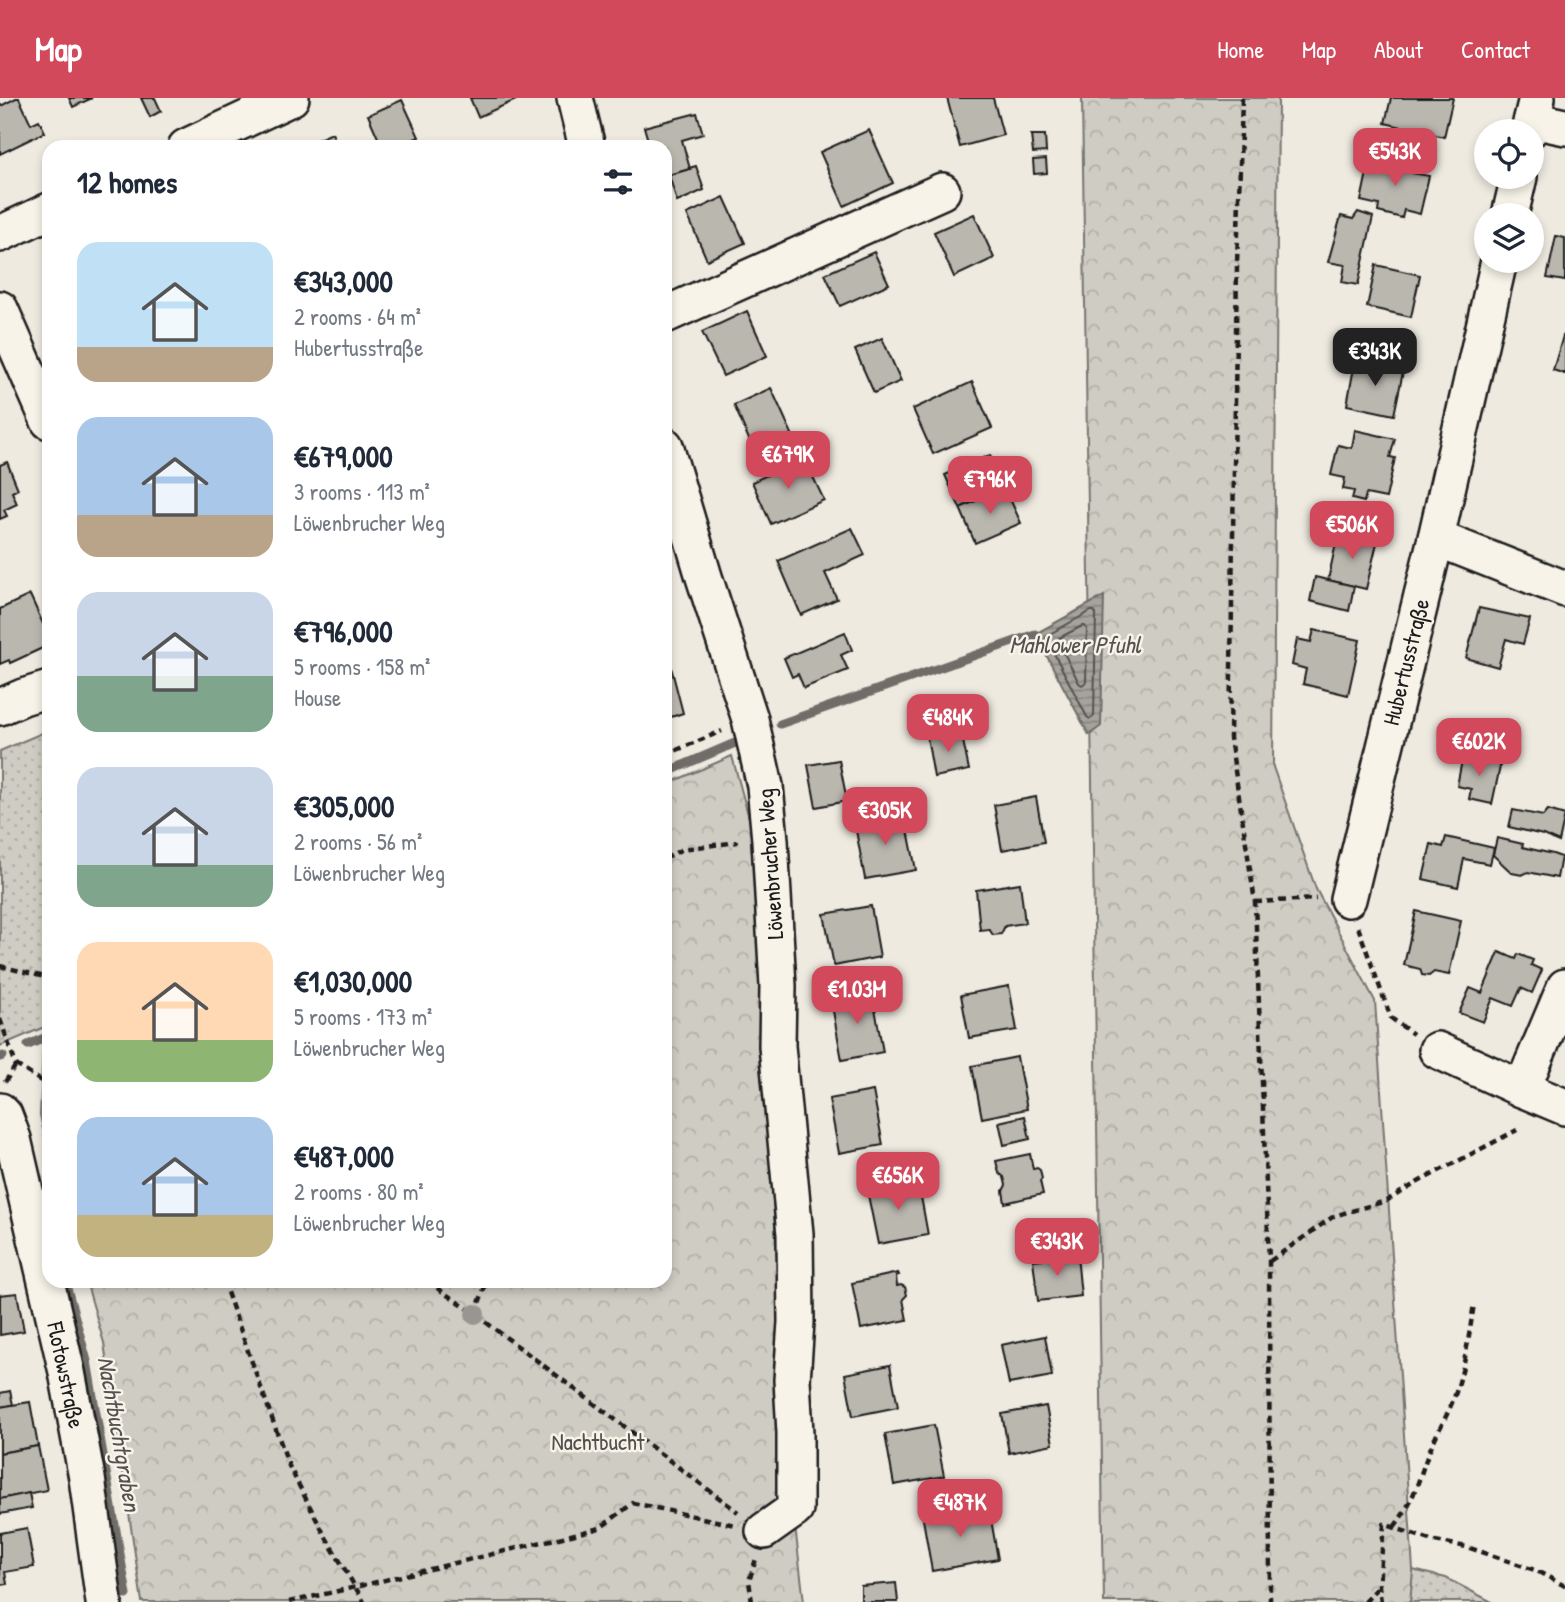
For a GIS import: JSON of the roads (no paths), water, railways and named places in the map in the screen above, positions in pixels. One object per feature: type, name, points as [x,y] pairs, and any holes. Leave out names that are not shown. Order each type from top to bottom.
[{"type":"street","points":[[201,140],[291,98]]},
{"type":"street","points":[[575,98],[585,140]]},
{"type":"street","points":[[672,312],[942,191]]},
{"type":"street","points":[[0,234],[42,214]]},
{"type":"street","name":"Hubertusstraße","points":[[1348,899],[1436,538],[1496,273]]},
{"type":"street","points":[[0,309],[42,405]]},
{"type":"street","name":"Löwenbrucher Weg","points":[[672,470],[750,719],[765,786],[770,839],[778,986],[777,1046],[796,1234],[796,1322],[792,1380],[796,1433],[795,1509],[764,1531]]},
{"type":"street","points":[[1436,538],[1565,589]]},
{"type":"street","points":[[0,707],[42,691]]},
{"type":"street","points":[[1522,1089],[1565,987]]},
{"type":"street","points":[[1437,1050],[1565,1107]]},
{"type":"street","name":"Flotowstraße","points":[[0,1111],[13,1139],[42,1264]]},
{"type":"street","name":"Flotowstraße","points":[[48,1288],[87,1478],[104,1602]]},
{"type":"water","name":"Mahlower Pfuhl","points":[[1104,596],[1101,726],[1089,735],[1035,634]]},
{"type":"waterway","points":[[780,724],[1035,634],[1042,643]]},
{"type":"waterway","points":[[672,770],[735,743]]},
{"type":"waterway","points":[[28,1045],[42,1039]]},
{"type":"waterway","name":"Nachtbuchtgraben","points":[[67,1288],[87,1361],[127,1595]]},
{"type":"park label","name":"Nachtbucht","points":[[598,1442]]}]
